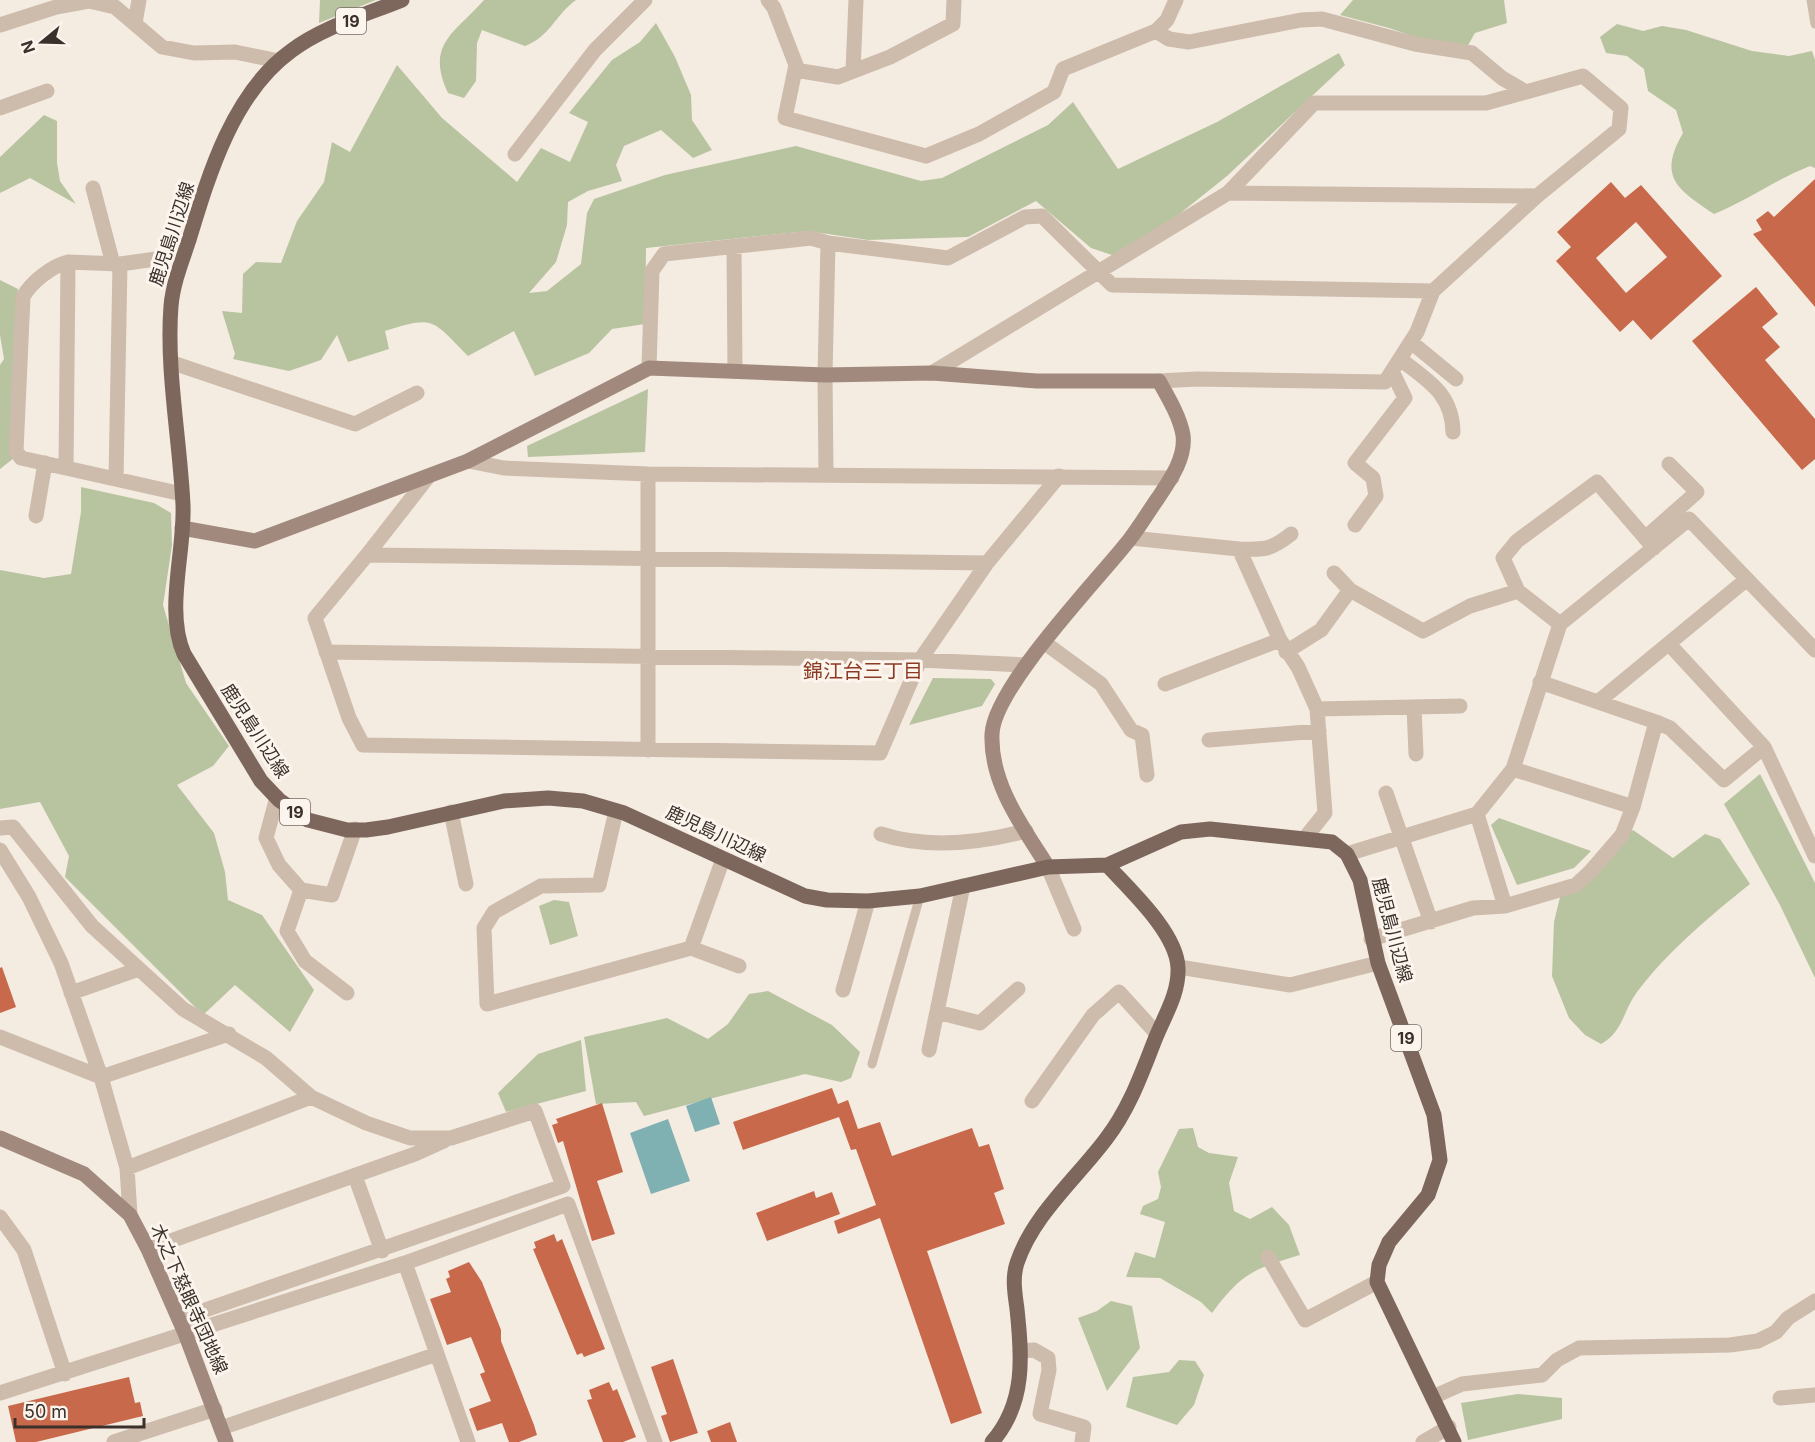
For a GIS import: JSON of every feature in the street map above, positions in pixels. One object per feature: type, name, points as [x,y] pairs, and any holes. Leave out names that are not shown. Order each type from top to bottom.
[{"type":"main road","name":"鹿児島川辺線","points":[[402,0],[320,34],[279,61],[253,91],[234,123],[196,215],[172,295],[172,363],[182,494],[176,613],[181,646],[252,767],[277,797],[308,820],[326,826],[356,830],[388,827],[504,801],[532,798],[574,800],[616,811],[805,896],[827,900],[868,901],[920,896],[1048,867],[1107,865],[1181,832],[1210,830],[1332,842],[1347,854],[1360,880],[1378,963],[1434,1115],[1440,1160],[1428,1195],[1389,1242],[1379,1265],[1377,1282]]},
{"type":"main road","points":[[992,1442],[1011,1415],[1020,1383],[1020,1351],[1014,1284],[1021,1252],[1038,1222],[1120,1119],[1168,1014],[1179,967],[1167,935],[1145,905],[1107,865]]},
{"type":"main road","points":[[1377,1282],[1449,1427],[1454,1442]]},
{"type":"street","points":[[135,23],[139,0]]},
{"type":"street","points":[[515,154],[595,50],[645,0]]},
{"type":"street","points":[[768,0],[793,56],[795,70],[785,118],[926,156],[979,134],[1054,92],[1063,69],[1156,31],[1167,20],[1176,0]]},
{"type":"street","points":[[853,72],[856,0]]},
{"type":"street","points":[[795,70],[838,77],[890,57],[952,24],[954,0]]},
{"type":"street","points":[[0,25],[51,4],[89,1],[115,7],[162,46],[194,53],[235,52],[279,61]]},
{"type":"street","points":[[1156,31],[1169,39],[1189,42],[1301,20],[1322,20],[1415,44],[1472,53],[1502,78],[1526,92]]},
{"type":"street","points":[[182,528],[255,541],[468,461],[649,368],[825,375],[932,373],[1037,381],[1197,379],[1385,382],[1411,342],[1433,291],[1537,196],[1619,129],[1621,108],[1583,76],[1486,103],[1314,103],[1228,193],[1096,271],[932,373]]},
{"type":"street","points":[[0,108],[47,91]]},
{"type":"street","points":[[93,188],[116,264],[117,479]]},
{"type":"street","points":[[1228,193],[1537,196]]},
{"type":"street","points":[[649,368],[652,271],[664,254],[811,238],[828,243],[948,258],[1025,217],[1042,216],[1112,285],[1433,291]]},
{"type":"street","points":[[826,474],[825,375],[828,243]]},
{"type":"street","points":[[734,248],[735,372]]},
{"type":"street","points":[[156,259],[116,264],[69,262],[58,265],[27,290],[23,297],[16,451],[21,458],[182,494]]},
{"type":"street","points":[[66,468],[69,262]]},
{"type":"street","points":[[1411,342],[1456,379]]},
{"type":"street","points":[[172,363],[355,424],[417,393]]},
{"type":"street","points":[[1396,365],[1436,388],[1447,401],[1452,414],[1453,432]]},
{"type":"street","points":[[1355,525],[1376,496],[1373,478],[1355,463],[1405,398],[1396,365]]},
{"type":"street","points":[[1074,929],[1048,867],[1013,810],[994,766],[992,732],[1007,693],[1026,665],[1131,538],[1172,478],[1181,457],[1183,436],[1159,381]]},
{"type":"street","points":[[468,461],[504,468],[648,474],[1172,478]]},
{"type":"street","points":[[36,516],[45,463]]},
{"type":"street","points":[[1347,854],[1477,814],[1513,769],[1539,682],[1560,624],[1650,543],[1697,492],[1669,464]]},
{"type":"street","points":[[648,474],[648,750]]},
{"type":"street","points":[[428,477],[315,618],[349,718],[363,745],[880,753],[920,660],[987,563],[1059,476]]},
{"type":"street","points":[[1560,624],[1518,591],[1503,558],[1517,541],[1597,482],[1650,543]]},
{"type":"street","points":[[1650,543],[1689,519],[1815,650]]},
{"type":"street","points":[[1131,538],[1261,550],[1275,547],[1291,534]]},
{"type":"street","points":[[1239,549],[1283,646],[1298,666],[1317,709],[1325,813],[1305,838]]},
{"type":"street","points":[[367,555],[648,561],[987,563]]},
{"type":"street","points":[[1334,573],[1350,590],[1424,630],[1470,606],[1518,591]]},
{"type":"street","points":[[1599,701],[1670,645],[1747,579]]},
{"type":"street","points":[[1165,684],[1283,646],[1321,630],[1350,590]]},
{"type":"street","points":[[1045,643],[1101,684],[1131,730],[1142,735],[1147,775]]},
{"type":"street","points":[[1670,645],[1764,747],[1815,856]]},
{"type":"street","points":[[326,652],[920,660],[1026,665]]},
{"type":"street","points":[[1539,682],[1599,701],[1670,728],[1724,780],[1764,747]]},
{"type":"street","points":[[1317,709],[1460,706]]},
{"type":"street","points":[[1414,707],[1416,754]]},
{"type":"street","points":[[1371,939],[1473,908],[1505,906],[1576,885],[1591,872],[1622,835],[1633,807],[1656,722]]},
{"type":"street","points":[[1209,740],[1319,731]]},
{"type":"street","points":[[1513,769],[1633,807]]},
{"type":"street","points":[[1386,793],[1431,922]]},
{"type":"street","points":[[277,797],[266,838],[279,865],[301,890],[332,895],[356,830]]},
{"type":"street","points":[[616,811],[599,885],[541,886],[494,912],[484,928],[486,1004],[691,948],[740,966]]},
{"type":"street","points":[[451,812],[466,884]]},
{"type":"street","points":[[1477,814],[1505,906]]},
{"type":"street","points":[[0,828],[13,827],[92,926],[183,1009],[229,1034],[266,1058],[311,1097],[366,1124],[410,1138],[451,1138]]},
{"type":"street","points":[[881,834],[919,843],[996,839],[1026,831]]},
{"type":"street","points":[[0,850],[29,897],[61,963],[101,1077],[127,1168],[130,1215]]},
{"type":"street","points":[[691,948],[723,859]]},
{"type":"street","points":[[929,1050],[963,886]]},
{"type":"street","points":[[301,890],[287,931],[305,962],[347,993]]},
{"type":"street","points":[[843,990],[868,901]]},
{"type":"street","points":[[1179,967],[1290,985],[1378,963]]},
{"type":"street","points":[[71,993],[139,969]]},
{"type":"street","points":[[937,1012],[980,1023],[1018,989]]},
{"type":"street","points":[[1032,1101],[1093,1015],[1119,992],[1157,1034]]},
{"type":"street","points":[[0,1037],[101,1077],[229,1034]]},
{"type":"street","points":[[127,1168],[311,1097]]},
{"type":"street","points":[[0,1393],[65,1374],[182,1326],[562,1186],[535,1111],[451,1138],[355,1176],[148,1249]]},
{"type":"street","name":"木之下慈眼寺団地線","points":[[0,1138],[84,1174],[130,1215],[148,1249],[182,1326],[223,1435]]},
{"type":"street","points":[[355,1176],[382,1251]]},
{"type":"street","points":[[182,1326],[405,1263],[568,1204],[655,1442]]},
{"type":"street","points":[[0,1217],[24,1250],[65,1374]]},
{"type":"street","points":[[1268,1257],[1305,1320],[1377,1282]]},
{"type":"street","points":[[405,1263],[468,1442]]},
{"type":"street","points":[[1433,1397],[1462,1384],[1542,1375],[1557,1360],[1579,1348],[1730,1345],[1758,1341],[1776,1332],[1788,1318],[1815,1301]]},
{"type":"street","points":[[1020,1351],[1034,1350],[1048,1358],[1040,1413],[1084,1427],[1082,1442]]},
{"type":"street","points":[[223,1435],[437,1354]]},
{"type":"street","points":[[1780,1398],[1815,1395]]},
{"type":"street","points":[[114,1442],[214,1409]]},
{"type":"street","points":[[1423,1442],[1449,1427]]},
{"type":"lane","points":[[1811,0],[1815,24]]},
{"type":"lane","points":[[872,1064],[920,896]]},
{"type":"green space","points":[[320,0],[376,0],[319,23]]},
{"type":"green space","points":[[484,0],[576,0],[541,37],[525,46],[482,30],[477,43],[476,81],[464,98],[448,93],[440,62],[442,51],[446,40]]},
{"type":"green space","points":[[1353,0],[1504,0],[1507,23],[1475,33],[1463,54],[1389,28],[1340,15]]},
{"type":"green space","points":[[656,23],[675,57],[691,95],[692,120],[712,150],[693,158],[661,130],[624,146],[616,165],[622,181],[588,191],[568,202],[567,225],[556,262],[529,293],[547,291],[581,264],[587,213],[594,199],[665,175],[796,146],[921,181],[942,178],[1048,125],[1073,102],[1118,169],[1217,122],[1339,53],[1345,65],[1227,176],[1162,228],[1118,257],[1091,248],[1036,201],[968,237],[868,240],[808,231],[646,248],[645,324],[612,329],[589,353],[535,376],[514,331],[468,356],[439,328],[424,322],[385,331],[389,349],[348,362],[337,335],[321,360],[289,371],[233,359],[235,354],[222,311],[242,313],[243,274],[256,262],[281,263],[297,221],[324,182],[332,142],[350,152],[397,65],[442,118],[517,182],[541,148],[570,162],[588,122],[569,113],[612,60],[640,42]]},
{"type":"green space","points":[[1617,24],[1643,31],[1662,26],[1686,30],[1752,51],[1789,56],[1812,51],[1815,60],[1815,168],[1810,166],[1798,171],[1714,214],[1690,197],[1675,181],[1672,172],[1675,148],[1683,133],[1676,110],[1648,91],[1644,69],[1627,56],[1606,53],[1600,37]]},
{"type":"green space","points":[[44,115],[57,121],[57,163],[60,181],[76,204],[30,178],[0,193],[0,157]]},
{"type":"green space","points":[[0,280],[18,289],[13,362],[14,458],[0,469],[0,365],[4,359],[0,335]]},
{"type":"green space","points":[[648,389],[645,452],[528,457],[527,446]]},
{"type":"green space","points":[[81,487],[154,503],[171,513],[172,545],[163,605],[186,683],[229,746],[213,766],[177,785],[214,833],[225,872],[228,900],[262,915],[314,990],[290,1032],[235,985],[203,1015],[65,877],[69,856],[40,802],[0,809],[0,570],[44,578],[71,574],[81,512]]},
{"type":"green space","points":[[933,678],[991,679],[995,684],[982,706],[909,725]]},
{"type":"green space","points":[[1760,774],[1815,883],[1815,978],[1780,905],[1724,804]]},
{"type":"green space","points":[[1499,818],[1591,851],[1574,868],[1517,885],[1491,825]]},
{"type":"green space","points":[[1633,830],[1673,858],[1705,834],[1720,839],[1750,884],[1705,921],[1662,962],[1632,999],[1614,1033],[1601,1044],[1585,1035],[1569,1018],[1552,976],[1554,922],[1561,893]]},
{"type":"green space","points":[[554,900],[569,902],[578,936],[550,945],[539,906]]},
{"type":"green space","points":[[768,991],[832,1025],[860,1052],[851,1078],[841,1082],[805,1074],[644,1116],[636,1102],[596,1104],[584,1037],[667,1018],[708,1039],[728,1024],[749,994]]},
{"type":"green space","points":[[581,1040],[586,1091],[506,1112],[498,1093],[538,1054]]},
{"type":"green space","points":[[1193,1128],[1198,1147],[1209,1153],[1238,1157],[1229,1183],[1234,1211],[1250,1219],[1272,1207],[1289,1225],[1300,1255],[1271,1264],[1250,1274],[1232,1289],[1212,1313],[1201,1302],[1160,1278],[1126,1277],[1135,1252],[1155,1258],[1165,1222],[1140,1214],[1143,1206],[1158,1199],[1161,1187],[1158,1172],[1179,1129]]},
{"type":"green space","points":[[1111,1301],[1132,1306],[1140,1348],[1107,1391],[1078,1318],[1097,1311]]},
{"type":"green space","points":[[1179,1360],[1195,1361],[1204,1375],[1194,1405],[1177,1425],[1126,1407],[1133,1377],[1169,1372]]},
{"type":"green space","points":[[1518,1394],[1562,1398],[1562,1419],[1468,1440],[1461,1403]]},
{"type":"water","points":[[711,1097],[720,1124],[695,1132],[686,1106]]},
{"type":"water","points":[[668,1119],[690,1181],[651,1194],[630,1133]]},
{"type":"building","points":[[1815,179],[1815,307],[1753,234],[1762,230],[1756,220],[1768,211],[1774,217]]},
{"type":"building","points":[[1611,182],[1625,198],[1641,185],[1722,276],[1651,340],[1633,320],[1620,332],[1556,261],[1571,247],[1557,232]],"holes":[[[1636,222],[1667,257],[1626,293],[1596,258]]]},
{"type":"building","points":[[1756,287],[1778,314],[1762,327],[1780,347],[1765,360],[1815,419],[1815,459],[1802,470],[1692,341]]},
{"type":"building","points":[[2,967],[16,1007],[0,1013],[0,968]]},
{"type":"building","points":[[832,1088],[838,1104],[848,1100],[858,1129],[880,1122],[892,1156],[972,1128],[979,1147],[989,1144],[1004,1189],[994,1193],[1005,1224],[927,1251],[982,1413],[951,1424],[880,1218],[838,1234],[834,1221],[876,1205],[856,1149],[851,1150],[839,1117],[743,1150],[733,1122]]},
{"type":"building","points":[[602,1103],[623,1172],[597,1181],[615,1234],[592,1241],[563,1141],[558,1143],[552,1125],[558,1123],[556,1119]]},
{"type":"building","points":[[814,1191],[816,1198],[832,1192],[840,1214],[767,1241],[756,1213]]},
{"type":"building","points":[[554,1234],[557,1242],[562,1239],[605,1349],[584,1357],[582,1353],[577,1355],[533,1249],[536,1248],[534,1242]]},
{"type":"building","points":[[469,1262],[482,1282],[501,1330],[501,1341],[537,1435],[519,1442],[509,1442],[502,1423],[477,1431],[469,1409],[491,1401],[480,1374],[485,1372],[471,1337],[447,1345],[430,1299],[451,1292],[446,1279],[450,1277],[448,1271]]},
{"type":"building","points":[[673,1359],[698,1433],[670,1442],[661,1416],[667,1414],[651,1367]]},
{"type":"building","points":[[129,1377],[135,1403],[140,1402],[143,1416],[36,1442],[16,1442],[8,1406]]},
{"type":"building","points":[[609,1382],[613,1391],[617,1389],[636,1437],[623,1442],[603,1442],[587,1400],[592,1399],[589,1390]]},
{"type":"building","points":[[730,1422],[737,1442],[711,1442],[707,1431]]},
{"type":"district","name":"錦江台三丁目","points":[[863,671]]}]
